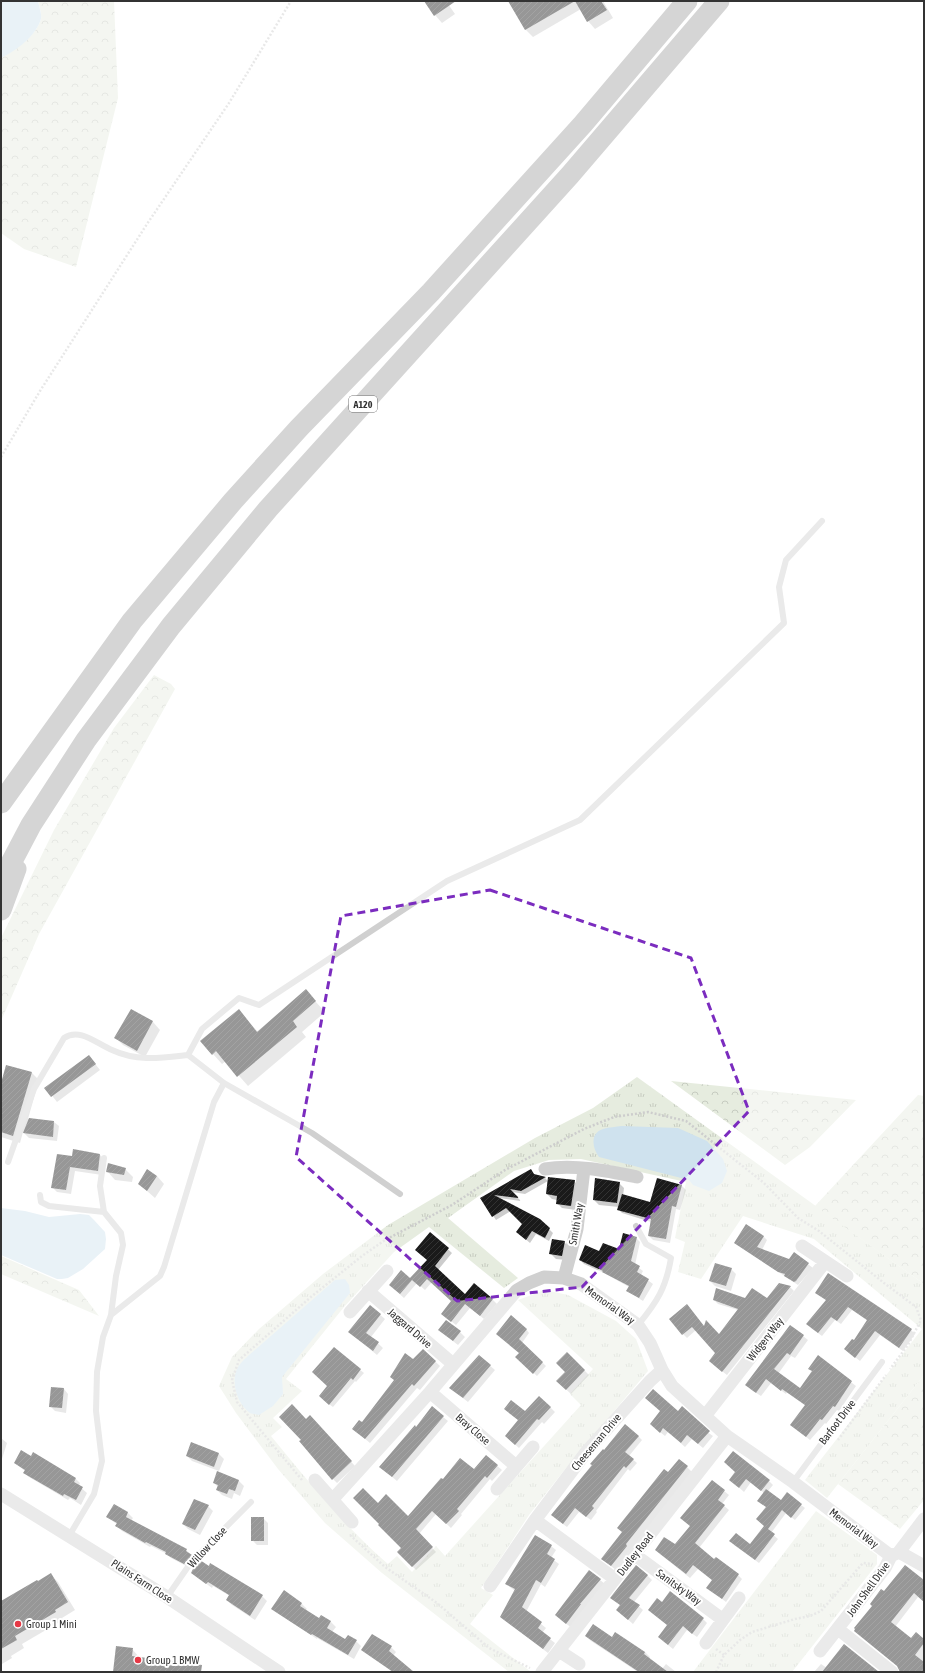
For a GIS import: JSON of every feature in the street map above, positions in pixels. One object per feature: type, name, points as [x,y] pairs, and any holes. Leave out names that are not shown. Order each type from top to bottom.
[{"type":"highway","name":"A120","points":[[1,803],[132,621],[233,501],[299,428],[426,297],[578,130],[687,1]]},
{"type":"highway","name":"A120","points":[[1,882],[32,825],[104,715],[171,626],[268,509],[570,175],[719,1]]},
{"type":"highway","name":"A120","points":[[1,808],[14,784]]},
{"type":"highway","name":"A120","points":[[1,910],[32,825]]},
{"type":"street","points":[[546,1169],[562,1166],[637,1177]]},
{"type":"street","name":"Smith Way","points":[[564,1278],[577,1229],[584,1169]]},
{"type":"street","points":[[802,1246],[847,1276]]},
{"type":"street","name":"Widgery Way","points":[[705,1416],[825,1262]]},
{"type":"street","points":[[350,1312],[387,1271]]},
{"type":"street","name":"Memorial Way","points":[[332,1499],[430,1392],[452,1364],[517,1290],[529,1283],[544,1278],[564,1278],[581,1284],[638,1325],[650,1343],[662,1370],[672,1386],[727,1436],[793,1482],[892,1559],[924,1566]]},
{"type":"street","name":"Jaggard Drive","points":[[368,1291],[452,1364]]},
{"type":"street","name":"Cheeseman Drive","points":[[490,1586],[535,1520],[587,1451],[650,1381],[662,1370]]},
{"type":"street","name":"Bray Close","points":[[430,1392],[516,1466]]},
{"type":"street","name":"Dudley Road","points":[[537,1671],[559,1651],[727,1436]]},
{"type":"street","points":[[497,1489],[533,1447]]},
{"type":"street","points":[[309,1481],[332,1499],[348,1526]]},
{"type":"street","name":"Plains Farm Close","points":[[1,1494],[167,1597],[279,1672]]},
{"type":"street","name":"John Shell Drive","points":[[820,1651],[924,1519]]},
{"type":"street","points":[[535,1520],[615,1579]]},
{"type":"street","name":"Sanitsky Way","points":[[635,1555],[722,1618]]},
{"type":"street","points":[[706,1643],[722,1618],[739,1598]]},
{"type":"street","points":[[838,1629],[892,1672]]},
{"type":"street","points":[[559,1651],[579,1664]]},
{"type":"lane","points":[[188,1056],[202,1029],[239,998],[259,1005],[447,880],[580,820],[784,623],[779,588],[786,560],[822,521]]},
{"type":"lane","points":[[8,1162],[34,1088],[64,1038],[69,1034],[77,1033],[114,1051],[141,1059],[188,1056],[224,1083],[312,1133],[400,1194]]},
{"type":"lane","points":[[111,1315],[160,1276],[214,1102],[224,1083]]},
{"type":"lane","points":[[69,1536],[94,1494],[102,1461],[96,1411],[96,1372],[103,1337],[111,1315],[116,1276],[123,1241],[121,1233],[104,1212],[100,1186],[104,1158]]},
{"type":"lane","points":[[40,1195],[42,1202],[49,1206],[104,1212]]},
{"type":"lane","points":[[636,1226],[646,1244],[671,1258],[668,1278],[656,1303],[638,1325]]},
{"type":"lane","name":"Barfoot Drive","points":[[793,1482],[882,1362]]},
{"type":"lane","name":"Willow Close","points":[[167,1597],[192,1560],[251,1502]]},
{"type":"path","points":[[1,457],[40,391],[146,224],[229,103],[291,1]]},
{"type":"path","points":[[309,1481],[237,1402],[232,1380],[239,1360],[312,1296],[362,1256],[385,1240],[452,1205],[505,1170],[584,1129],[614,1117],[648,1112],[686,1121],[764,1183],[798,1218],[819,1230],[916,1307],[921,1320],[908,1345],[838,1441]]},
{"type":"path","points":[[348,1526],[356,1541],[385,1567],[437,1603],[490,1648],[537,1671]]},
{"type":"path","points":[[716,1672],[724,1655],[740,1640],[752,1632],[810,1616],[821,1611],[863,1564],[892,1559]]},
{"type":"highlighted area","points":[[490,890],[691,958],[749,1111],[582,1287],[457,1301],[296,1157],[341,916]]},
{"type":"green space","points":[[38,1],[114,1],[118,98],[76,267],[24,249],[1,233],[1,58],[18,47],[35,31],[41,19]]},
{"type":"green space","points":[[154,675],[171,684],[175,689],[39,934],[1,1021],[1,938],[54,830],[114,728]]},
{"type":"green space","points":[[637,1077],[924,1284],[924,1375],[827,1498],[805,1480],[922,1329],[814,1239],[743,1216],[701,1279],[678,1272],[685,1242],[675,1238],[686,1182],[581,1159],[549,1160],[514,1171],[448,1218],[518,1278],[504,1288],[429,1227],[394,1252],[344,1307],[286,1379],[302,1391],[273,1418],[282,1427],[271,1436],[341,1519],[388,1564],[397,1556],[412,1572],[436,1546],[445,1556],[581,1405],[570,1394],[593,1369],[518,1300],[545,1290],[568,1295],[616,1321],[636,1339],[648,1371],[566,1468],[529,1515],[481,1588],[493,1595],[470,1624],[531,1672],[509,1672],[382,1573],[325,1523],[278,1469],[236,1413],[219,1386],[232,1357],[259,1329],[323,1274],[388,1225],[535,1138],[593,1108]]},
{"type":"green space","points":[[671,1081],[856,1100],[810,1147],[785,1165]]},
{"type":"green space","points":[[918,1095],[924,1096],[924,1284],[815,1206]]},
{"type":"green space","points":[[1,1256],[79,1290],[99,1316],[1,1274]]},
{"type":"green space","points":[[924,1375],[924,1500],[900,1529],[838,1484]]},
{"type":"green space","points":[[816,1511],[877,1555],[877,1564],[792,1672],[693,1672]]},
{"type":"water","points":[[1,1],[38,1],[41,19],[35,31],[25,42],[1,58]]},
{"type":"water","points":[[622,1126],[678,1128],[707,1141],[723,1159],[727,1171],[722,1183],[709,1191],[693,1185],[689,1180],[599,1157],[594,1145],[594,1137],[596,1134],[603,1129]]},
{"type":"water","points":[[1,1208],[25,1211],[49,1217],[80,1214],[89,1215],[105,1232],[105,1249],[83,1269],[68,1278],[57,1279],[1,1255]]},
{"type":"water","points":[[345,1279],[349,1285],[350,1293],[282,1377],[283,1394],[273,1406],[259,1415],[250,1413],[245,1409],[236,1392],[235,1379],[239,1365],[335,1280]]},
{"type":"building","points":[[424,1],[456,1],[434,16]]},
{"type":"building","points":[[508,1],[575,1],[525,30]]},
{"type":"building","points":[[575,1],[601,1],[607,10],[587,22]]},
{"type":"building","points":[[306,989],[316,1001],[293,1021],[297,1027],[237,1077],[216,1051],[212,1055],[200,1041],[239,1009],[257,1032]]},
{"type":"building","points":[[131,1009],[153,1021],[137,1051],[114,1038]]},
{"type":"building","points":[[89,1055],[96,1064],[51,1097],[44,1088]]},
{"type":"building","points":[[6,1065],[32,1072],[13,1136],[1,1132],[1,1083]]},
{"type":"building","points":[[29,1118],[54,1121],[53,1137],[23,1133]]},
{"type":"building","points":[[73,1149],[100,1154],[98,1171],[70,1167],[66,1190],[51,1188],[57,1154],[72,1156]]},
{"type":"building","points":[[108,1163],[126,1168],[124,1175],[106,1172]]},
{"type":"building","points":[[147,1169],[157,1176],[147,1191],[138,1184]]},
{"type":"building","points":[[531,1169],[534,1174],[546,1177],[521,1191],[510,1189],[519,1198],[494,1195],[540,1219],[550,1228],[545,1238],[532,1231],[526,1240],[516,1232],[522,1224],[506,1208],[492,1217],[480,1198]]},
{"type":"building","points":[[548,1177],[575,1180],[571,1206],[556,1204],[557,1196],[546,1194]]},
{"type":"building","points":[[595,1178],[620,1182],[617,1203],[593,1200]]},
{"type":"building","points":[[657,1178],[682,1185],[676,1207],[672,1206],[666,1239],[648,1236],[651,1219],[617,1210],[622,1194],[650,1202]]},
{"type":"building","points":[[746,1224],[764,1236],[757,1247],[789,1259],[794,1252],[809,1263],[796,1281],[794,1282],[784,1276],[785,1274],[778,1272],[734,1243]]},
{"type":"building","points":[[430,1232],[449,1248],[435,1266],[465,1294],[474,1283],[493,1299],[480,1316],[465,1304],[451,1322],[441,1314],[451,1301],[427,1279],[420,1287],[412,1280],[400,1294],[389,1285],[401,1270],[410,1278],[427,1260],[415,1250]]},
{"type":"building","points":[[623,1233],[637,1237],[631,1261],[640,1266],[637,1272],[649,1279],[639,1298],[626,1291],[629,1286],[602,1272],[603,1271],[579,1260],[585,1245],[599,1251],[603,1243],[619,1249]]},
{"type":"building","points":[[552,1239],[565,1241],[562,1256],[549,1254]]},
{"type":"building","points":[[715,1263],[732,1268],[726,1286],[709,1281]]},
{"type":"building","points":[[828,1273],[912,1329],[899,1348],[875,1331],[855,1358],[844,1349],[852,1339],[854,1340],[867,1320],[848,1307],[837,1321],[831,1317],[818,1333],[806,1324],[826,1300],[815,1293]]},
{"type":"building","points":[[779,1283],[791,1286],[722,1372],[709,1361],[715,1353],[692,1327],[682,1335],[669,1319],[687,1304],[704,1326],[706,1320],[719,1334],[738,1309],[713,1300],[716,1288],[745,1298],[752,1288],[767,1298]]},
{"type":"building","points":[[370,1305],[381,1314],[366,1333],[379,1342],[373,1351],[348,1332]]},
{"type":"building","points":[[511,1315],[527,1329],[519,1339],[543,1362],[533,1374],[515,1357],[519,1353],[496,1334]]},
{"type":"building","points":[[446,1320],[461,1331],[453,1341],[438,1330]]},
{"type":"building","points":[[790,1325],[804,1335],[790,1355],[787,1353],[774,1369],[800,1388],[812,1371],[808,1369],[818,1355],[852,1381],[835,1407],[833,1406],[822,1420],[820,1419],[806,1437],[790,1425],[805,1405],[782,1389],[781,1391],[766,1379],[756,1393],[745,1385]]},
{"type":"building","points":[[334,1347],[361,1369],[353,1380],[351,1378],[329,1405],[319,1396],[327,1386],[312,1372]]},
{"type":"building","points":[[423,1349],[436,1361],[414,1386],[412,1384],[365,1439],[352,1429],[359,1420],[362,1422],[394,1380],[390,1377],[405,1353],[413,1359]]},
{"type":"building","points":[[567,1352],[585,1370],[566,1390],[556,1381],[565,1372],[556,1363]]},
{"type":"building","points":[[479,1355],[491,1365],[463,1398],[449,1388]]},
{"type":"building","points":[[51,1387],[64,1388],[62,1408],[49,1407]]},
{"type":"building","points":[[653,1389],[678,1411],[682,1406],[710,1431],[698,1444],[687,1435],[681,1443],[663,1428],[660,1433],[650,1424],[660,1411],[645,1398]]},
{"type":"building","points":[[539,1396],[551,1407],[539,1420],[537,1419],[515,1445],[505,1436],[518,1420],[504,1409],[511,1400],[525,1411]]},
{"type":"building","points":[[292,1404],[306,1419],[310,1415],[352,1461],[332,1480],[299,1441],[301,1440],[279,1417]]},
{"type":"building","points":[[432,1406],[444,1416],[392,1477],[379,1467],[415,1425],[416,1427]]},
{"type":"building","points":[[625,1424],[639,1436],[625,1452],[634,1459],[626,1468],[624,1466],[592,1506],[594,1508],[586,1517],[575,1508],[563,1524],[551,1515],[592,1465],[590,1464],[603,1449],[604,1450]]},
{"type":"building","points":[[191,1442],[219,1453],[214,1467],[186,1456]]},
{"type":"building","points":[[21,1450],[31,1456],[33,1452],[76,1478],[74,1482],[83,1487],[76,1500],[64,1494],[63,1496],[23,1473],[25,1470],[14,1463]]},
{"type":"building","points":[[733,1451],[770,1480],[761,1491],[746,1479],[739,1488],[729,1480],[735,1472],[724,1462]]},
{"type":"building","points":[[486,1455],[498,1465],[487,1478],[485,1476],[457,1509],[459,1511],[446,1524],[432,1511],[416,1529],[433,1547],[412,1567],[397,1552],[401,1548],[353,1498],[363,1488],[378,1503],[386,1494],[408,1516],[441,1478],[443,1479],[460,1458],[474,1469]]},
{"type":"building","points":[[679,1459],[688,1466],[626,1544],[627,1546],[611,1566],[601,1559],[622,1532],[617,1528],[664,1469],[668,1472]]},
{"type":"building","points":[[217,1471],[239,1480],[235,1491],[229,1489],[227,1494],[216,1490],[218,1485],[213,1483]]},
{"type":"building","points":[[712,1480],[725,1490],[718,1500],[725,1505],[695,1543],[714,1559],[716,1557],[739,1574],[722,1599],[706,1588],[712,1580],[693,1565],[686,1574],[655,1550],[664,1537],[675,1544],[690,1526],[680,1518]]},
{"type":"building","points":[[766,1489],[781,1500],[787,1492],[802,1504],[791,1518],[782,1510],[768,1529],[775,1534],[755,1560],[729,1541],[736,1533],[750,1544],[764,1526],[756,1519],[766,1507],[757,1501]]},
{"type":"building","points":[[194,1499],[209,1505],[195,1530],[182,1524]]},
{"type":"building","points":[[114,1504],[128,1512],[126,1517],[187,1549],[186,1551],[192,1555],[184,1564],[165,1554],[166,1552],[146,1542],[145,1543],[115,1526],[117,1523],[106,1517]]},
{"type":"building","points":[[251,1517],[264,1517],[264,1541],[251,1541]]},
{"type":"building","points":[[535,1535],[552,1545],[547,1554],[555,1559],[541,1583],[536,1580],[522,1607],[542,1622],[538,1628],[551,1638],[543,1649],[500,1617],[515,1589],[505,1584]]},
{"type":"building","points":[[200,1560],[209,1566],[210,1563],[263,1595],[250,1616],[226,1600],[229,1595],[208,1582],[206,1584],[191,1573],[192,1568]]},
{"type":"building","points":[[636,1565],[648,1575],[629,1598],[640,1605],[628,1620],[616,1610],[620,1605],[610,1598]]},
{"type":"building","points":[[905,1565],[924,1580],[924,1602],[914,1593],[891,1622],[911,1638],[916,1632],[924,1639],[924,1643],[915,1655],[924,1662],[924,1672],[900,1672],[897,1666],[854,1631],[854,1628],[872,1606],[870,1604],[881,1589],[884,1591]]},
{"type":"building","points":[[589,1570],[601,1579],[580,1604],[566,1624],[555,1615]]},
{"type":"building","name":"Group 1 Mini","points":[[51,1573],[68,1602],[55,1610],[56,1612],[15,1636],[17,1640],[1,1649],[1,1601]]},
{"type":"building","points":[[284,1590],[302,1603],[300,1606],[319,1618],[321,1615],[331,1621],[327,1628],[345,1639],[348,1635],[357,1640],[348,1655],[312,1634],[311,1635],[271,1609]]},
{"type":"building","points":[[670,1591],[704,1618],[692,1634],[683,1626],[668,1645],[658,1637],[667,1625],[648,1610],[657,1598],[662,1602]]},
{"type":"building","points":[[593,1624],[612,1637],[615,1632],[645,1652],[644,1654],[668,1672],[639,1672],[585,1636]]},
{"type":"building","points":[[372,1634],[392,1646],[389,1651],[414,1672],[393,1672],[361,1650]]},
{"type":"building","points":[[844,1644],[879,1672],[822,1672]]},
{"type":"building","name":"Group 1 BMW","points":[[116,1646],[133,1648],[132,1656],[202,1665],[201,1672],[113,1672]]},
{"type":"place","name":"Group 1 Mini","points":[[18,1624]]},
{"type":"place","name":"Group 1 BMW","points":[[138,1660]]}]
